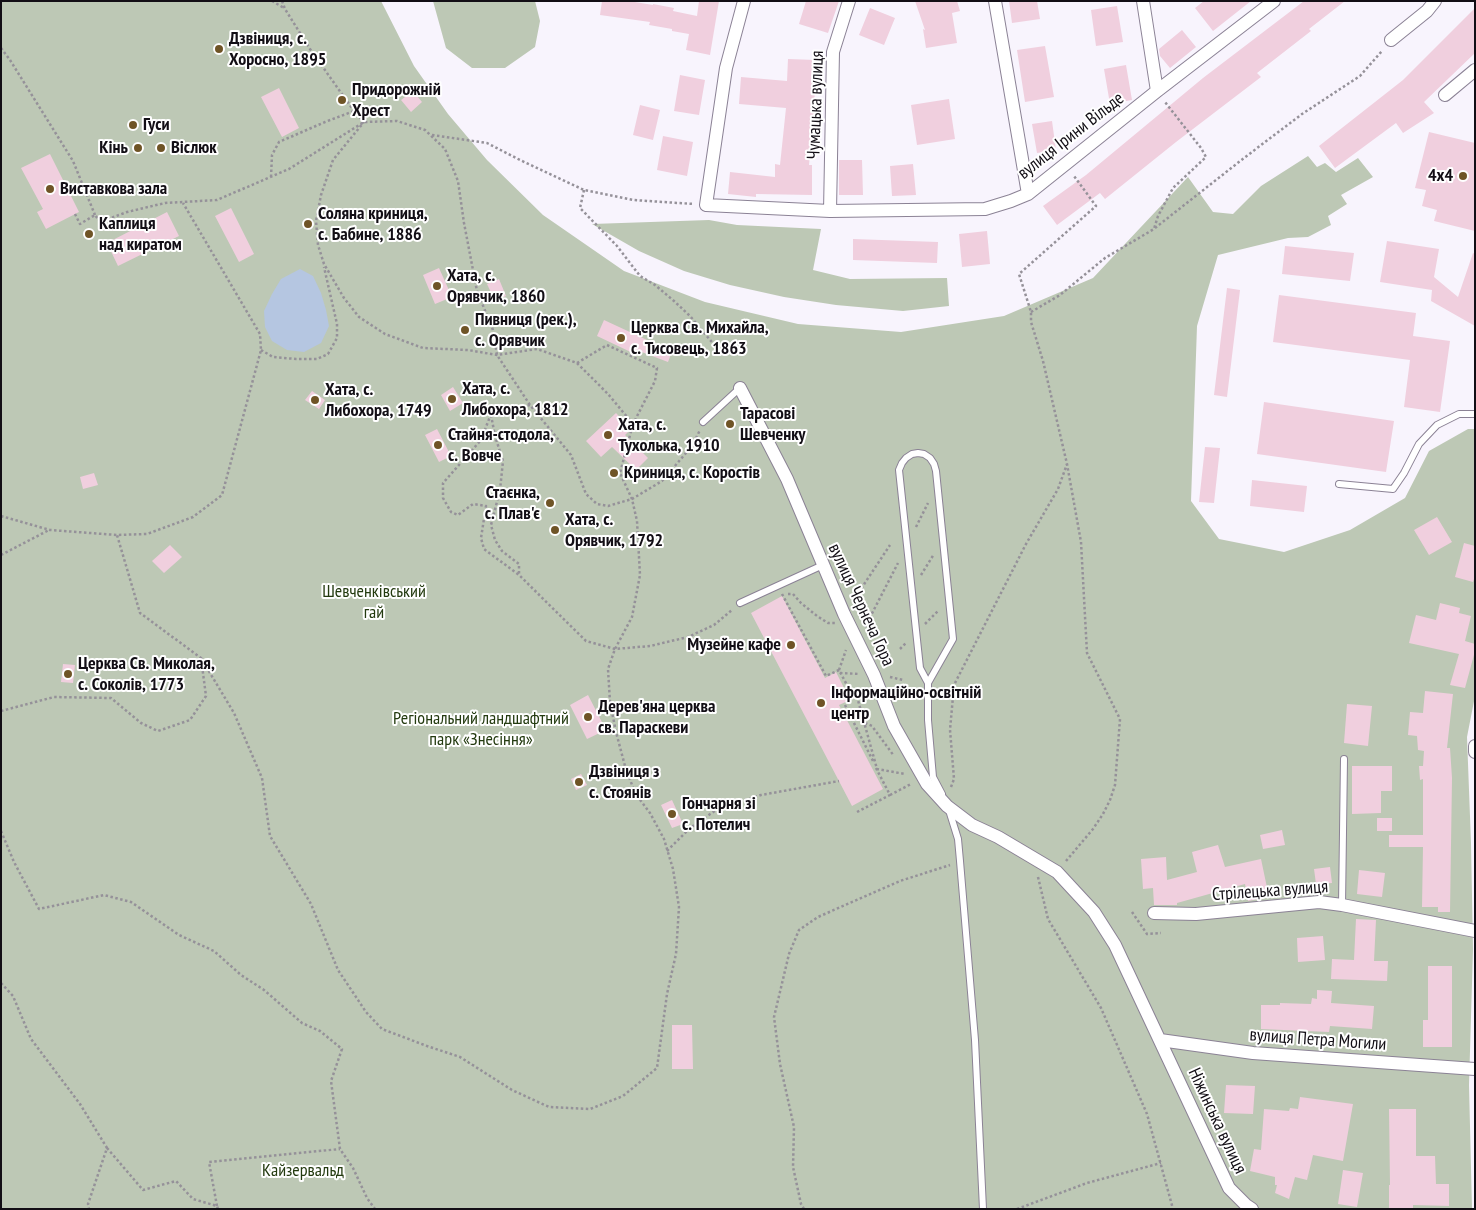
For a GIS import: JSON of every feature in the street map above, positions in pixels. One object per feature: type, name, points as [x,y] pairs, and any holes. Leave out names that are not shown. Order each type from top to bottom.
[{"type":"street","points":[[706,205],[726,68],[744,1]]},
{"type":"street","name":"Чумацька вулиця","points":[[830,211],[833,52],[849,1]]},
{"type":"street","points":[[995,1],[1028,194]]},
{"type":"street","points":[[1143,1],[1157,91]]},
{"type":"street","name":"вулиця Ірини Вільде","points":[[706,205],[830,211],[985,208],[1011,201],[1028,194],[1274,1]]},
{"type":"street","points":[[1391,40],[1427,11],[1435,1]]},
{"type":"street","points":[[1445,95],[1475,70]]},
{"type":"street","name":"вулиця Чернеча Гора","points":[[740,388],[787,479],[846,619],[874,675],[894,726],[927,784],[947,806],[972,825],[998,837],[1057,872],[1094,912],[1115,945],[1160,1040]]},
{"type":"street","points":[[1475,746],[1475,752]]},
{"type":"street","name":"Стрілецька вулиця","points":[[1154,913],[1196,914],[1319,902],[1475,931]]},
{"type":"street","name":"вулиця Петра Могили","points":[[1160,1040],[1253,1053],[1475,1069]]},
{"type":"street","name":"Ніжинська вулиця","points":[[1160,1040],[1229,1188],[1252,1209]]},
{"type":"lane","points":[[703,422],[740,388]]},
{"type":"lane","points":[[1339,484],[1393,488],[1404,473],[1419,444],[1437,426],[1459,414],[1475,414]]},
{"type":"lane","points":[[928,683],[953,639],[934,464],[930,458],[918,453],[906,458],[899,470],[920,668],[928,683],[928,720],[933,777],[947,806],[958,839],[975,1040],[983,1209]]},
{"type":"lane","points":[[740,603],[823,566]]},
{"type":"lane","points":[[1342,905],[1344,759]]},
{"type":"path","points":[[272,1],[285,9]]},
{"type":"path","points":[[282,1],[310,49],[354,112],[364,122]]},
{"type":"path","points":[[1031,312],[1060,295],[1105,258],[1154,229],[1302,114],[1360,76],[1391,40]]},
{"type":"path","points":[[1,48],[73,162],[95,215],[100,222],[127,212],[165,204],[217,200],[289,169],[364,122],[397,121],[425,130],[445,149],[458,181],[477,291],[493,330],[498,355],[530,405],[571,455],[586,494],[596,504],[608,506],[632,499],[662,480],[692,446],[703,422]]},
{"type":"path","points":[[1154,229],[1158,216],[1173,188],[1206,157],[1157,91]]},
{"type":"path","points":[[271,177],[272,155],[279,142],[354,112]]},
{"type":"path","points":[[261,350],[273,357],[317,359],[328,354],[337,338],[337,324],[324,264],[318,246],[316,221],[321,195],[333,160],[364,122]]},
{"type":"path","points":[[430,135],[487,143],[584,190],[633,200],[706,205]]},
{"type":"path","points":[[1057,872],[1093,829],[1104,814],[1110,800],[1115,784],[1120,719],[1087,653],[1081,542],[1067,464],[1043,361],[1031,322],[1031,312],[1019,274],[1096,206],[1065,165]]},
{"type":"path","points":[[584,190],[580,208],[617,246],[640,276],[656,285],[674,301],[690,316],[716,347]]},
{"type":"path","points":[[1,516],[50,530],[116,535],[147,534],[193,517],[222,495],[261,350],[260,334],[183,203]]},
{"type":"path","points":[[75,214],[80,224],[95,215]]},
{"type":"path","points":[[324,264],[358,318],[385,334],[423,348],[468,350],[498,355],[537,349],[577,363],[608,394],[633,424]]},
{"type":"path","points":[[116,535],[140,613],[201,658],[234,713],[262,778],[270,836],[311,904],[338,970],[366,1012],[382,1029],[460,1057],[512,1090],[549,1106],[590,1109],[623,1096],[657,1068],[667,994],[676,954],[679,906],[673,869],[664,839],[650,813],[635,794],[616,732],[610,702],[608,669],[615,649],[632,617],[640,575],[637,521],[632,499],[620,473],[633,424],[655,381],[657,368],[607,345],[577,363]]},
{"type":"path","points":[[491,414],[530,405]]},
{"type":"path","points":[[491,414],[481,440],[444,483],[443,498],[451,512],[458,515],[473,504],[486,506],[481,538],[484,549],[519,575],[586,641],[615,649],[650,646],[688,637],[714,624],[740,603]]},
{"type":"path","points":[[491,414],[495,436],[503,461],[500,490],[491,525],[495,540],[502,551],[519,564],[519,575]]},
{"type":"path","points":[[951,787],[954,779],[950,730],[954,685],[1026,544],[1058,489],[1067,464]]},
{"type":"path","points":[[1,555],[50,530]]},
{"type":"path","points":[[912,588],[943,540]]},
{"type":"path","points":[[774,597],[782,593],[793,594],[801,603],[828,623],[846,619],[890,545]]},
{"type":"path","points":[[782,593],[826,676],[839,670],[848,686],[856,693],[877,769]]},
{"type":"path","points":[[916,633],[949,600]]},
{"type":"path","points":[[1,711],[54,697],[111,698],[142,723],[158,731],[190,720],[206,696],[201,658]]},
{"type":"path","points":[[856,693],[866,687]]},
{"type":"path","points":[[845,705],[890,795]]},
{"type":"path","points":[[852,718],[861,713]]},
{"type":"path","points":[[877,769],[924,778]]},
{"type":"path","points":[[857,812],[924,778]]},
{"type":"path","points":[[667,851],[690,828],[719,808],[761,795],[839,781]]},
{"type":"path","points":[[1,832],[14,862],[39,909],[104,895],[131,902],[179,935],[214,951],[302,1023],[320,1031],[342,1049],[331,1081],[340,1149],[353,1168],[367,1198],[376,1209]]},
{"type":"path","points":[[1033,857],[1048,919],[1101,1008],[1147,1114],[1173,1209]]},
{"type":"path","points":[[804,1209],[801,1204],[794,1167],[794,1128],[780,1064],[774,1017],[788,954],[799,930],[818,917],[891,885],[960,861]]},
{"type":"path","points":[[1132,912],[1147,934],[1161,934]]},
{"type":"path","points":[[1,983],[13,996],[31,1039],[80,1104],[107,1148],[142,1190],[176,1181],[193,1199],[217,1208]]},
{"type":"path","points":[[89,1209],[88,1204],[107,1148]]},
{"type":"path","points":[[217,1208],[209,1162],[340,1149]]},
{"type":"path","points":[[1017,1209],[1087,1183],[1161,1163]]},
{"type":"green space","name":"Регіональний ландшафтний парк «Знесіння»","points":[[1,1],[381,1],[414,66],[448,114],[487,160],[543,215],[624,271],[705,302],[798,324],[901,332],[1004,316],[1093,278],[1188,177],[1213,212],[1233,214],[1261,186],[1308,156],[1317,167],[1325,163],[1336,172],[1358,158],[1373,177],[1341,195],[1347,204],[1328,216],[1331,225],[1308,237],[1288,238],[1218,255],[1197,326],[1191,501],[1219,539],[1284,552],[1350,530],[1405,498],[1429,451],[1468,429],[1475,429],[1475,696],[1467,737],[1473,949],[1469,1085],[1472,1209],[1,1209]]},
{"type":"green space","points":[[433,1],[535,1],[540,21],[535,47],[505,68],[472,68],[446,48]]},
{"type":"green space","points":[[709,220],[737,225],[821,229],[813,270],[850,279],[947,278],[949,306],[903,311],[836,305],[784,297],[730,285],[684,271],[639,251],[592,224]]},
{"type":"water","points":[[300,269],[313,276],[321,293],[329,326],[321,343],[304,352],[287,350],[272,341],[265,327],[264,311],[281,279]]},
{"type":"building","points":[[602,1],[629,1],[653,4],[674,8],[673,11],[697,16],[699,1],[719,1],[710,55],[686,50],[689,34],[649,25],[650,22],[600,15]]},
{"type":"building","points":[[806,1],[839,1],[828,33],[799,24]]},
{"type":"building","points":[[915,1],[957,1],[960,11],[952,13],[957,43],[926,48],[923,29],[925,30]]},
{"type":"building","points":[[1009,1],[1037,1],[1040,19],[1012,23]]},
{"type":"building","points":[[1204,1],[1251,1],[1213,31],[1195,8]]},
{"type":"building","points":[[1304,1],[1345,1],[1309,29],[1311,31],[1257,73],[1261,77],[1105,199],[1100,193],[1057,225],[1043,206],[1086,175],[1203,78]]},
{"type":"building","points":[[1117,6],[1123,42],[1096,46],[1091,10]]},
{"type":"building","points":[[870,8],[895,18],[884,45],[859,35]]},
{"type":"building","points":[[1475,8],[1475,53],[1424,102],[1434,113],[1403,133],[1396,123],[1335,168],[1319,146],[1403,80]]},
{"type":"building","points":[[1182,30],[1196,47],[1170,68],[1160,56],[1159,49]]},
{"type":"building","points":[[1045,46],[1054,97],[1025,102],[1017,50]]},
{"type":"building","points":[[788,59],[816,60],[809,165],[812,165],[812,195],[756,194],[756,197],[728,194],[730,172],[775,177],[775,164],[780,165],[786,108],[739,104],[741,77],[787,81]]},
{"type":"building","points":[[1126,65],[1132,100],[1110,104],[1104,69]]},
{"type":"building","points":[[680,75],[705,80],[699,115],[674,111]]},
{"type":"building","points":[[279,88],[299,128],[282,137],[261,97]]},
{"type":"building","points":[[413,91],[422,102],[411,112],[401,100]]},
{"type":"building","points":[[949,99],[955,139],[917,145],[911,105]]},
{"type":"building","points":[[640,105],[660,110],[653,140],[633,135]]},
{"type":"building","points":[[1052,121],[1056,150],[1037,153],[1032,124]]},
{"type":"building","points":[[1429,132],[1475,143],[1475,231],[1434,221],[1437,210],[1422,206],[1426,190],[1415,188]]},
{"type":"building","points":[[663,136],[693,142],[687,176],[657,170]]},
{"type":"building","name":"Виставкова зала","points":[[50,154],[79,212],[46,229],[37,212],[43,209],[21,168]]},
{"type":"building","points":[[839,160],[862,160],[863,195],[839,195]]},
{"type":"building","points":[[913,164],[916,195],[892,196],[890,166]]},
{"type":"building","points":[[231,208],[254,254],[239,262],[215,216]]},
{"type":"building","points":[[167,212],[179,236],[118,266],[107,243]]},
{"type":"building","points":[[987,231],[990,264],[962,267],[959,234]]},
{"type":"building","points":[[853,239],[938,242],[937,263],[853,260]]},
{"type":"building","points":[[1387,241],[1439,249],[1434,277],[1458,297],[1473,253],[1475,254],[1475,326],[1431,301],[1432,290],[1380,282]]},
{"type":"building","points":[[1285,246],[1354,253],[1350,281],[1282,274]]},
{"type":"building","name":"Хата, с. Орявчик, 1860","points":[[439,268],[452,297],[435,304],[423,275]]},
{"type":"building","points":[[499,279],[506,296],[495,301],[487,284]]},
{"type":"building","points":[[1227,288],[1240,290],[1227,397],[1214,395]]},
{"type":"building","points":[[1279,295],[1416,313],[1413,336],[1450,341],[1440,412],[1404,407],[1410,360],[1273,342]]},
{"type":"building","name":"Церква Св. Михайла, с. Тисовець, 1863","points":[[604,320],[660,346],[673,349],[668,362],[639,351],[637,355],[597,336]]},
{"type":"building","name":"Хата, с. Либохора, 1812","points":[[453,387],[463,403],[450,411],[441,395]]},
{"type":"building","name":"Хата, с. Либохора, 1749","points":[[312,391],[325,400],[319,409],[305,400]]},
{"type":"building","points":[[1264,402],[1394,421],[1386,472],[1257,454]]},
{"type":"building","name":"Хата, с. Тухолька, 1910","points":[[616,413],[631,429],[625,435],[648,458],[636,470],[612,447],[601,457],[586,441]]},
{"type":"building","name":"Стайня-стодола, с. Вовче","points":[[437,429],[451,456],[439,462],[425,435]]},
{"type":"building","points":[[1205,447],[1220,448],[1214,503],[1199,502]]},
{"type":"building","points":[[94,473],[98,485],[83,489],[80,477]]},
{"type":"building","points":[[1252,480],[1307,486],[1304,512],[1250,506]]},
{"type":"building","points":[[1437,517],[1452,542],[1429,555],[1414,530]]},
{"type":"building","points":[[1464,543],[1475,546],[1475,576],[1473,582],[1455,577]]},
{"type":"building","points":[[170,545],[182,557],[164,573],[152,561]]},
{"type":"building","name":"Інформаційно-освітній центр","points":[[782,596],[825,678],[836,672],[850,700],[839,705],[883,789],[852,806],[751,613]]},
{"type":"building","points":[[1440,603],[1460,608],[1459,613],[1471,616],[1465,641],[1475,644],[1475,651],[1465,688],[1450,685],[1459,654],[1409,643],[1416,615],[1436,620]]},
{"type":"building","name":"Церква Св. Миколая, с. Соколів, 1773","points":[[63,664],[75,665],[73,683],[61,682]]},
{"type":"building","points":[[1425,691],[1453,694],[1447,748],[1450,748],[1452,778],[1450,912],[1438,912],[1438,907],[1422,907],[1423,847],[1389,847],[1389,835],[1423,835],[1423,779],[1420,780],[1419,766],[1423,766],[1424,751],[1418,750],[1417,736],[1408,735],[1410,712],[1423,713]]},
{"type":"building","name":"Дерев'яна церква св. Параскеви","points":[[588,695],[606,730],[587,739],[570,705]]},
{"type":"building","points":[[1347,704],[1372,706],[1368,746],[1344,743]]},
{"type":"building","points":[[1352,766],[1392,766],[1392,791],[1381,791],[1381,813],[1352,814]]},
{"type":"building","name":"Дзвіниця з с. Стоянів","points":[[581,774],[587,785],[576,790],[571,779]]},
{"type":"building","name":"Гончарня зі с. Потелич","points":[[672,800],[683,824],[672,828],[661,805]]},
{"type":"building","points":[[1377,818],[1392,818],[1392,831],[1377,831]]},
{"type":"building","points":[[1282,830],[1285,845],[1263,849],[1260,835]]},
{"type":"building","points":[[1218,845],[1225,867],[1261,859],[1269,897],[1248,901],[1245,884],[1177,903],[1177,905],[1154,905],[1153,888],[1143,889],[1141,859],[1166,857],[1167,880],[1197,872],[1192,852]]},
{"type":"building","points":[[1330,867],[1332,883],[1316,884],[1314,869]]},
{"type":"building","points":[[1359,870],[1385,873],[1382,897],[1357,894]]},
{"type":"building","points":[[1356,919],[1376,920],[1374,961],[1388,961],[1387,981],[1331,979],[1332,959],[1354,960]]},
{"type":"building","points":[[1323,936],[1325,960],[1298,962],[1297,938]]},
{"type":"building","points":[[1428,966],[1452,966],[1452,1047],[1423,1047],[1423,1020],[1428,1020]]},
{"type":"building","points":[[1317,990],[1332,991],[1331,1003],[1374,1006],[1372,1029],[1330,1026],[1329,1032],[1261,1029],[1261,1005],[1280,1005],[1280,1003],[1311,1004],[1312,998],[1317,999]]},
{"type":"building","points":[[672,1025],[692,1025],[693,1069],[672,1069]]},
{"type":"building","points":[[1226,1085],[1255,1086],[1253,1114],[1224,1113]]},
{"type":"building","points":[[1300,1097],[1353,1104],[1343,1161],[1313,1155],[1307,1180],[1295,1177],[1289,1199],[1275,1193],[1277,1185],[1275,1185],[1275,1177],[1250,1171],[1254,1149],[1261,1150],[1264,1109],[1289,1111],[1290,1108],[1298,1109]]},
{"type":"building","points":[[1389,1109],[1416,1109],[1416,1156],[1435,1156],[1436,1184],[1449,1184],[1449,1206],[1413,1205],[1413,1209],[1389,1209]]},
{"type":"building","points":[[1343,1170],[1363,1173],[1357,1207],[1338,1204]]},
{"type":"place","name":"Дзвіниця, с. Хоросно, 1895","points":[[219,49]]},
{"type":"place","name":"Придорожній Хрест","points":[[342,100]]},
{"type":"place","name":"Гуси","points":[[133,125]]},
{"type":"place","name":"Кінь","points":[[138,148]]},
{"type":"place","name":"Віслюк","points":[[161,148]]},
{"type":"place","name":"4х4","points":[[1463,176]]},
{"type":"place","name":"Виставкова зала","points":[[50,189]]},
{"type":"place","name":"Соляна криниця, с. Бабине, 1886","points":[[308,224]]},
{"type":"place","name":"Каплиця над киратом","points":[[89,234]]},
{"type":"place","name":"Хата, с. Орявчик, 1860","points":[[437,286]]},
{"type":"place","name":"Пивниця (рек.), с. Орявчик","points":[[465,330]]},
{"type":"place","name":"Церква Св. Михайла, с. Тисовець, 1863","points":[[621,338]]},
{"type":"place","name":"Хата, с. Либохора, 1812","points":[[452,399]]},
{"type":"place","name":"Хата, с. Либохора, 1749","points":[[315,400]]},
{"type":"place","name":"Тарасові Шевченку","points":[[730,424]]},
{"type":"place","name":"Хата, с. Тухолька, 1910","points":[[608,435]]},
{"type":"place","name":"Стайня-стодола, с. Вовче","points":[[438,445]]},
{"type":"place","name":"Криниця, с. Коростів","points":[[614,473]]},
{"type":"place","name":"Стаєнка, с. Плав'є","points":[[550,503]]},
{"type":"place","name":"Хата, с. Орявчик, 1792","points":[[555,530]]},
{"type":"place","name":"Музейне кафе","points":[[791,645]]},
{"type":"place","name":"Церква Св. Миколая, с. Соколів, 1773","points":[[68,674]]},
{"type":"place","name":"Інформаційно-освітній центр","points":[[821,703]]},
{"type":"place","name":"Дерев'яна церква св. Параскеви","points":[[588,717]]},
{"type":"place","name":"Дзвіниця з с. Стоянів","points":[[579,782]]},
{"type":"place","name":"Гончарня зі с. Потелич","points":[[672,814]]},
{"type":"park label","name":"Шевченківський гай","points":[[374,602]]},
{"type":"park label","name":"Кайзервальд","points":[[303,1171]]}]
